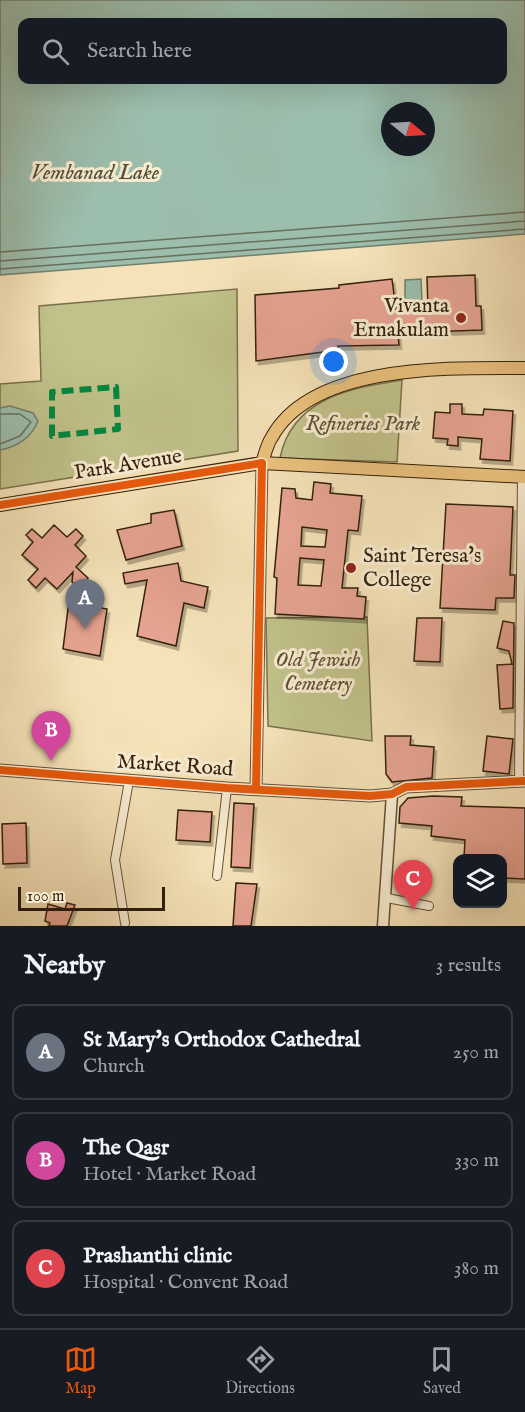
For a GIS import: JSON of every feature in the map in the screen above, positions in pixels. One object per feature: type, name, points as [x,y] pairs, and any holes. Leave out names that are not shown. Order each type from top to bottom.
[{"type":"main road","points":[[262,463],[272,436],[288,416],[333,388],[396,373],[525,368]]},
{"type":"main road","name":"Park Avenue","points":[[0,506],[262,463],[523,476]]},
{"type":"street","points":[[256,789],[262,463]]},
{"type":"street","points":[[522,781],[523,476]]},
{"type":"street","name":"Market Road","points":[[0,770],[227,788],[370,796],[392,794],[406,787],[522,781]]},
{"type":"street","points":[[125,923],[116,860],[129,781]]},
{"type":"street","points":[[218,876],[227,788]]},
{"type":"street","points":[[383,926],[387,898],[392,794]]},
{"type":"street","points":[[387,898],[429,906]]},
{"type":"green space","points":[[237,289],[238,451],[0,489],[0,384],[41,381],[39,306]]},
{"type":"green space","name":"Refineries Park","points":[[402,380],[397,462],[280,458],[287,438],[297,422],[310,409],[344,392]]},
{"type":"green space","name":"Old Jewish Cemetery","points":[[367,617],[372,741],[268,726],[266,618]]},
{"type":"water","name":"Vembanad Lake","points":[[0,0],[525,0],[525,234],[0,275]]},
{"type":"water","points":[[421,279],[422,302],[405,303],[405,280]]},
{"type":"water","points":[[10,406],[33,413],[38,421],[32,432],[23,440],[0,450],[0,408]]},
{"type":"building","points":[[475,275],[476,306],[481,306],[482,330],[398,333],[399,345],[338,346],[338,350],[256,361],[255,295],[339,288],[339,285],[392,279],[396,310],[428,309],[427,277]]},
{"type":"building","points":[[450,404],[462,404],[462,414],[483,415],[484,409],[513,411],[510,461],[480,459],[482,439],[458,437],[458,446],[447,445],[448,439],[433,438],[435,412],[450,413]]},
{"type":"building","points":[[314,482],[331,484],[330,493],[362,496],[358,531],[348,530],[342,588],[358,588],[357,596],[366,597],[364,619],[275,614],[277,578],[274,577],[282,488],[295,489],[296,498],[312,500]],"holes":[[[302,527],[327,530],[325,547],[301,546]],[[300,558],[324,560],[321,586],[298,585]]]},
{"type":"building","points":[[446,504],[513,507],[510,575],[515,575],[514,598],[496,598],[495,610],[440,608]]},
{"type":"building","points":[[174,510],[182,546],[126,560],[117,530],[151,523],[151,514]]},
{"type":"building","points":[[54,525],[67,537],[76,529],[83,536],[75,545],[86,556],[76,567],[88,578],[78,588],[72,582],[73,572],[57,589],[45,578],[36,588],[28,580],[38,569],[22,555],[33,542],[26,535],[32,529],[42,538]]},
{"type":"building","points":[[178,563],[181,581],[208,587],[204,608],[184,603],[176,646],[137,636],[147,580],[125,584],[123,573]]},
{"type":"building","points":[[69,601],[107,609],[100,656],[63,649]]},
{"type":"building","points":[[417,618],[442,618],[440,662],[414,661]]},
{"type":"building","points":[[503,621],[514,623],[513,708],[500,709],[497,665],[512,664],[509,651],[497,648]]},
{"type":"building","points":[[385,736],[411,736],[410,745],[434,747],[432,778],[392,782],[386,774]]},
{"type":"building","points":[[487,736],[513,739],[509,774],[483,771]]},
{"type":"building","points":[[462,797],[461,806],[525,808],[525,879],[507,878],[507,854],[464,854],[465,840],[431,836],[432,826],[399,823],[400,807],[408,798]]},
{"type":"building","points":[[234,803],[254,804],[250,868],[231,867]]},
{"type":"building","points":[[178,810],[212,812],[210,842],[176,840]]},
{"type":"building","points":[[26,823],[27,863],[3,864],[2,824]]},
{"type":"building","points":[[236,883],[257,884],[251,926],[233,926]]},
{"type":"building","points":[[67,903],[75,905],[67,926],[49,926],[50,923],[45,921],[48,904],[65,909]]},
{"type":"marked path","points":[[116,387],[118,429],[52,436],[52,392],[116,387]]},
{"type":"cycle path","points":[[0,505],[262,463],[256,789]]},
{"type":"cycle path","points":[[0,770],[227,788],[370,796],[392,794],[406,787],[525,781]]},
{"type":"place","name":"Vivanta Ernakulam","points":[[461,318]]},
{"type":"place","name":"Saint Teresa's College","points":[[351,568]]},
{"type":"place","name":"St Mary's Orthodox Cathedral","points":[[85,629]]},
{"type":"place","name":"The Qasr","points":[[51,761]]},
{"type":"place","name":"Prashanthi clinic","points":[[413,910]]}]
